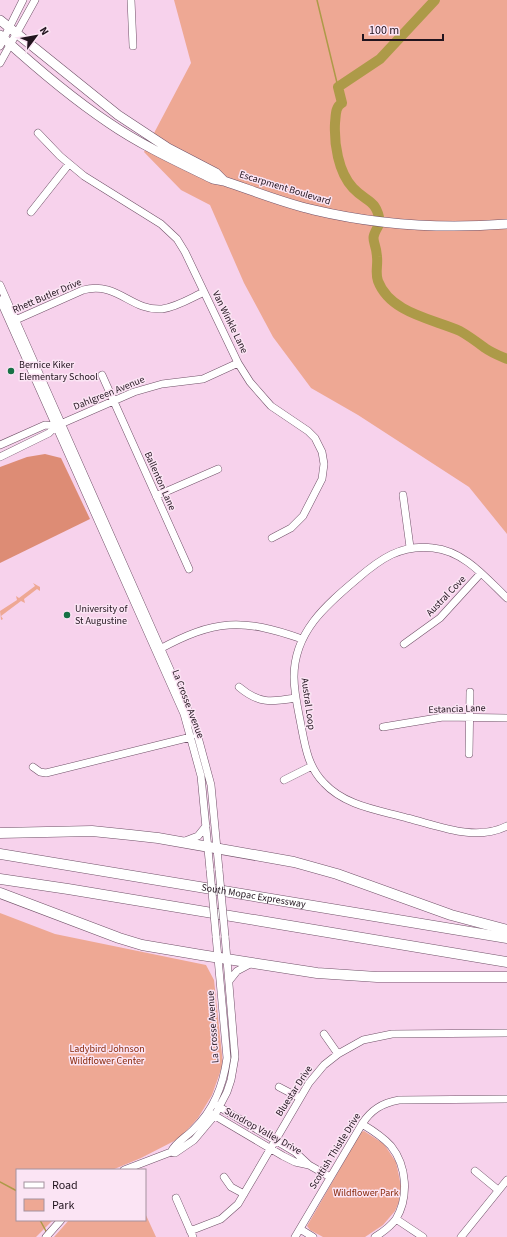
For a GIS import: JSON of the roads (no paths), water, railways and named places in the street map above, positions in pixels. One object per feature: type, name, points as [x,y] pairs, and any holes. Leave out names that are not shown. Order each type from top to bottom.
[{"type":"highway","points":[[0,833],[92,832],[158,838],[294,862],[337,874],[451,915],[507,930]]},
{"type":"highway","name":"South Mopac Expressway","points":[[0,854],[507,938]]},
{"type":"highway","points":[[0,879],[507,962]]},
{"type":"highway","points":[[0,893],[78,924],[142,945],[316,973],[377,977],[507,977]]},
{"type":"main road","name":"Escarpment Boulevard","points":[[0,20],[118,115],[168,148],[216,173],[224,181]]},
{"type":"main road","name":"Escarpment Boulevard","points":[[4,41],[76,99],[109,123],[177,162],[213,179],[224,181],[314,210],[355,218],[418,226],[463,227],[507,224]]},
{"type":"street","points":[[13,30],[23,0]]},
{"type":"street","points":[[0,63],[4,41],[35,0]]},
{"type":"street","points":[[131,0],[133,46]]},
{"type":"street","name":"Van Winkle Lane","points":[[38,133],[69,164],[89,180],[161,224],[172,233],[185,252],[238,363],[250,382],[265,400],[312,434],[321,447],[324,457],[322,479],[303,516],[291,528],[272,538]]},
{"type":"street","points":[[31,212],[69,164]]},
{"type":"street","name":"La Crosse Avenue","points":[[0,285],[13,321],[159,649],[188,706],[200,742],[211,785],[212,848],[210,870],[216,936],[229,981],[235,1057],[231,1080],[212,1113],[171,1152],[127,1169]]},
{"type":"street","name":"Rhett Butler Drive","points":[[13,321],[83,290],[94,288],[109,289],[143,307],[157,309],[175,306],[204,292]]},
{"type":"street","name":"La Crosse Avenue","points":[[0,300],[13,321]]},
{"type":"street","name":"Dahlgreen Avenue","points":[[0,457],[49,433],[59,425],[113,400],[154,386],[203,379],[238,363]]},
{"type":"street","name":"Ballenton Lane","points":[[102,375],[189,569]]},
{"type":"street","name":"Dahlgreen Avenue","points":[[0,445],[45,425],[59,425]]},
{"type":"street","points":[[156,496],[218,469]]},
{"type":"street","points":[[403,495],[410,548]]},
{"type":"street","name":"Austral Loop","points":[[507,598],[467,561],[451,552],[434,548],[410,548],[390,554],[374,564],[321,610],[302,640],[294,676],[296,698],[305,748],[312,766],[328,787],[342,797],[355,803],[460,832],[484,833],[507,826]]},
{"type":"street","name":"Austral Cove","points":[[404,644],[440,618],[481,573]]},
{"type":"street","points":[[159,649],[207,628],[232,624],[263,626],[302,640]]},
{"type":"street","name":"La Crosse Avenue","points":[[159,649],[184,714],[191,738],[201,776],[206,825],[219,870],[225,936],[222,958],[227,1058],[217,1106]]},
{"type":"street","points":[[239,687],[251,696],[266,701],[296,698]]},
{"type":"street","points":[[469,754],[470,692]]},
{"type":"street","name":"Estancia Lane","points":[[384,727],[443,718],[507,718]]},
{"type":"street","points":[[33,767],[40,772],[46,773],[191,738]]},
{"type":"street","points":[[284,780],[312,766]]},
{"type":"street","points":[[179,842],[193,839],[202,833],[206,825]]},
{"type":"street","points":[[229,981],[238,970],[253,963]]},
{"type":"street","name":"Bluestar Drive","points":[[192,1234],[225,1217],[238,1204],[300,1098],[318,1072],[338,1054],[363,1040],[392,1034],[507,1033]]},
{"type":"street","points":[[324,1034],[338,1054]]},
{"type":"street","points":[[279,1087],[300,1098]]},
{"type":"street","name":"Scottish Thistle Drive","points":[[295,1237],[362,1124],[375,1109],[393,1101],[507,1099]]},
{"type":"street","name":"Sundrop Valley Drive","points":[[217,1106],[296,1152],[309,1165],[330,1177]]},
{"type":"street","name":"Sundrop Valley Drive","points":[[212,1113],[296,1162],[309,1165]]},
{"type":"street","points":[[362,1124],[388,1142],[395,1151],[402,1165],[405,1180],[404,1193],[396,1219],[375,1237]]},
{"type":"street","points":[[474,1171],[498,1190]]},
{"type":"street","points":[[224,1177],[231,1186],[244,1194]]},
{"type":"street","points":[[461,1237],[507,1180]]},
{"type":"street","points":[[176,1198],[192,1234]]},
{"type":"street","points":[[396,1219],[423,1237]]},
{"type":"street","points":[[46,1237],[60,1221]]},
{"type":"street","points":[[300,1229],[313,1237]]},
{"type":"waterway","points":[[317,0],[338,87]]},
{"type":"waterway","points":[[435,0],[380,59],[338,87],[342,103],[337,109],[336,114],[336,148],[340,166],[348,181],[358,193],[374,205],[379,215],[380,223],[374,234],[374,240],[377,257],[377,278],[384,292],[392,301],[413,314],[460,331],[488,350],[507,359]]},
{"type":"waterway","points":[[0,1182],[16,1190]]},
{"type":"waterway","points":[[41,1221],[47,1233]]},
{"type":"place","name":"Bernice Kiker Elementary School","points":[[11,371]]},
{"type":"place","name":"University of St Augustine","points":[[67,615]]},
{"type":"park label","name":"Ladybird Johnson Wildflower Center","points":[[107,1054]]},
{"type":"park label","name":"Wildflower Park","points":[[366,1193]]}]
